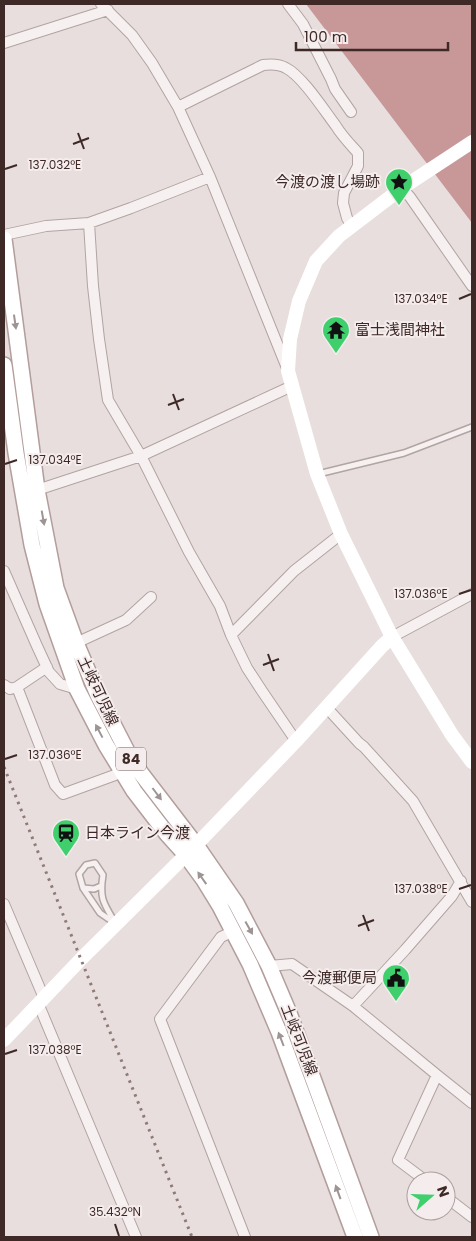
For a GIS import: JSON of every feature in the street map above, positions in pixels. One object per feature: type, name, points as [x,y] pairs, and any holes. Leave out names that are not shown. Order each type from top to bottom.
[{"type":"main road","name":"土岐可児線","points":[[4,239],[37,490],[56,588],[76,644],[98,695],[134,763],[191,850],[236,903],[270,966],[290,1013],[371,1237]]},
{"type":"main road","name":"土岐可児線","points":[[4,365],[16,453],[32,545],[48,604],[77,690],[106,745],[134,790],[167,834],[191,850],[204,880],[234,931],[279,1032],[355,1237]]},
{"type":"street","points":[[288,4],[303,24],[335,89],[351,112]]},
{"type":"street","points":[[4,42],[104,7],[132,35],[152,62],[178,107],[210,177],[288,371],[317,474],[340,534],[392,637],[452,736],[472,762]]},
{"type":"street","points":[[178,107],[263,65],[273,64],[285,67],[298,76],[358,153],[358,166],[344,193],[343,203],[352,226]]},
{"type":"street","points":[[288,371],[290,339],[299,301],[316,261],[339,236],[352,226],[402,188],[472,142]]},
{"type":"street","points":[[4,235],[46,226],[89,223],[210,177]]},
{"type":"street","points":[[402,188],[472,286]]},
{"type":"street","points":[[89,223],[93,286],[108,400],[220,606],[231,635],[252,676],[296,741]]},
{"type":"street","points":[[37,490],[140,456],[292,386]]},
{"type":"street","points":[[231,635],[294,570],[340,534]]},
{"type":"street","points":[[4,571],[49,672],[60,684],[77,690]]},
{"type":"street","points":[[4,1040],[296,741],[382,646],[392,637],[472,594]]},
{"type":"street","points":[[76,644],[126,620],[151,597]]},
{"type":"street","points":[[4,685],[10,689],[16,687],[47,667]]},
{"type":"street","points":[[16,687],[55,785],[63,794],[115,775],[121,769]]},
{"type":"street","points":[[327,708],[413,801],[472,902]]},
{"type":"street","points":[[353,1006],[452,896],[461,881]]},
{"type":"street","points":[[4,904],[136,1237]]},
{"type":"street","points":[[234,931],[222,937],[160,1019],[245,1237]]},
{"type":"street","points":[[270,966],[292,964],[353,1006],[472,1102]]},
{"type":"street","points":[[413,1171],[398,1160],[437,1075]]},
{"type":"street","points":[[456,1205],[472,1217]]},
{"type":"lane","points":[[317,474],[404,453],[472,427]]},
{"type":"lane","points":[[96,863],[102,874],[102,900],[116,924],[100,913],[83,888],[79,874],[86,865],[96,863]]},
{"type":"lane","points":[[83,888],[94,889],[101,886]]},
{"type":"shaded area","points":[[306,4],[472,4],[472,223]]},
{"type":"railway","points":[[4,767],[192,1237]]},
{"type":"place","name":"今渡の渡し場跡","points":[[399,206]]},
{"type":"place","name":"富士浅間神社","points":[[336,354]]},
{"type":"place","name":"日本ライン今渡","points":[[66,857]]},
{"type":"place","name":"今渡郵便局","points":[[396,1002]]}]
